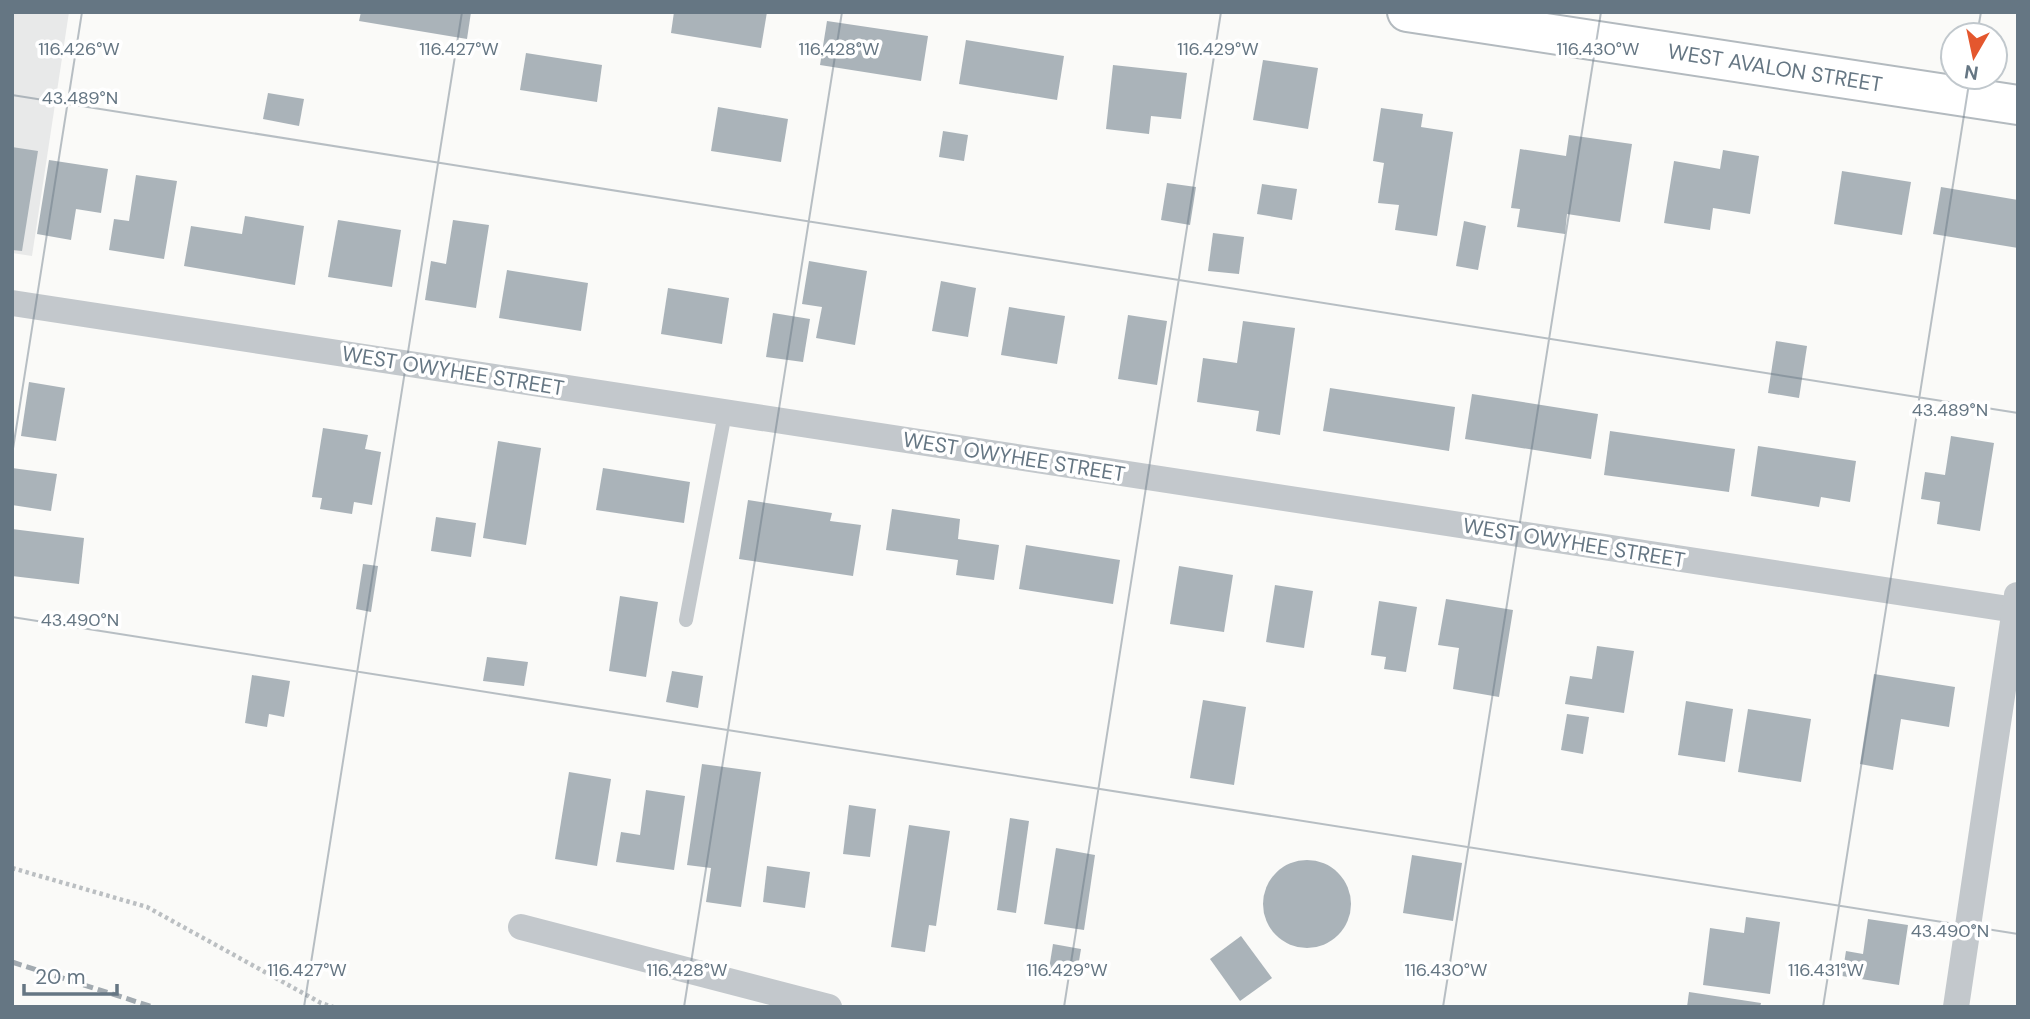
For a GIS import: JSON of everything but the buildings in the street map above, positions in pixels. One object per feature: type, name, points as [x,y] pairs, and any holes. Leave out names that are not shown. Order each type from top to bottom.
[{"type":"main road","name":"WEST AVALON STREET","points":[[1408,12],[1550,29],[2018,105]]},
{"type":"street","name":"WEST OWYHEE STREET","points":[[12,303],[725,413],[2017,602]]},
{"type":"street","points":[[1956,1007],[2017,602]]},
{"type":"street","points":[[521,927],[829,1007]]},
{"type":"lane","points":[[686,620],[725,413]]},
{"type":"path","points":[[12,868],[147,907],[321,1003],[333,1007]]},
{"type":"shaded area","points":[[12,12],[69,12],[32,256],[12,253]]},
{"type":"railway","points":[[12,962],[153,1007]]}]
